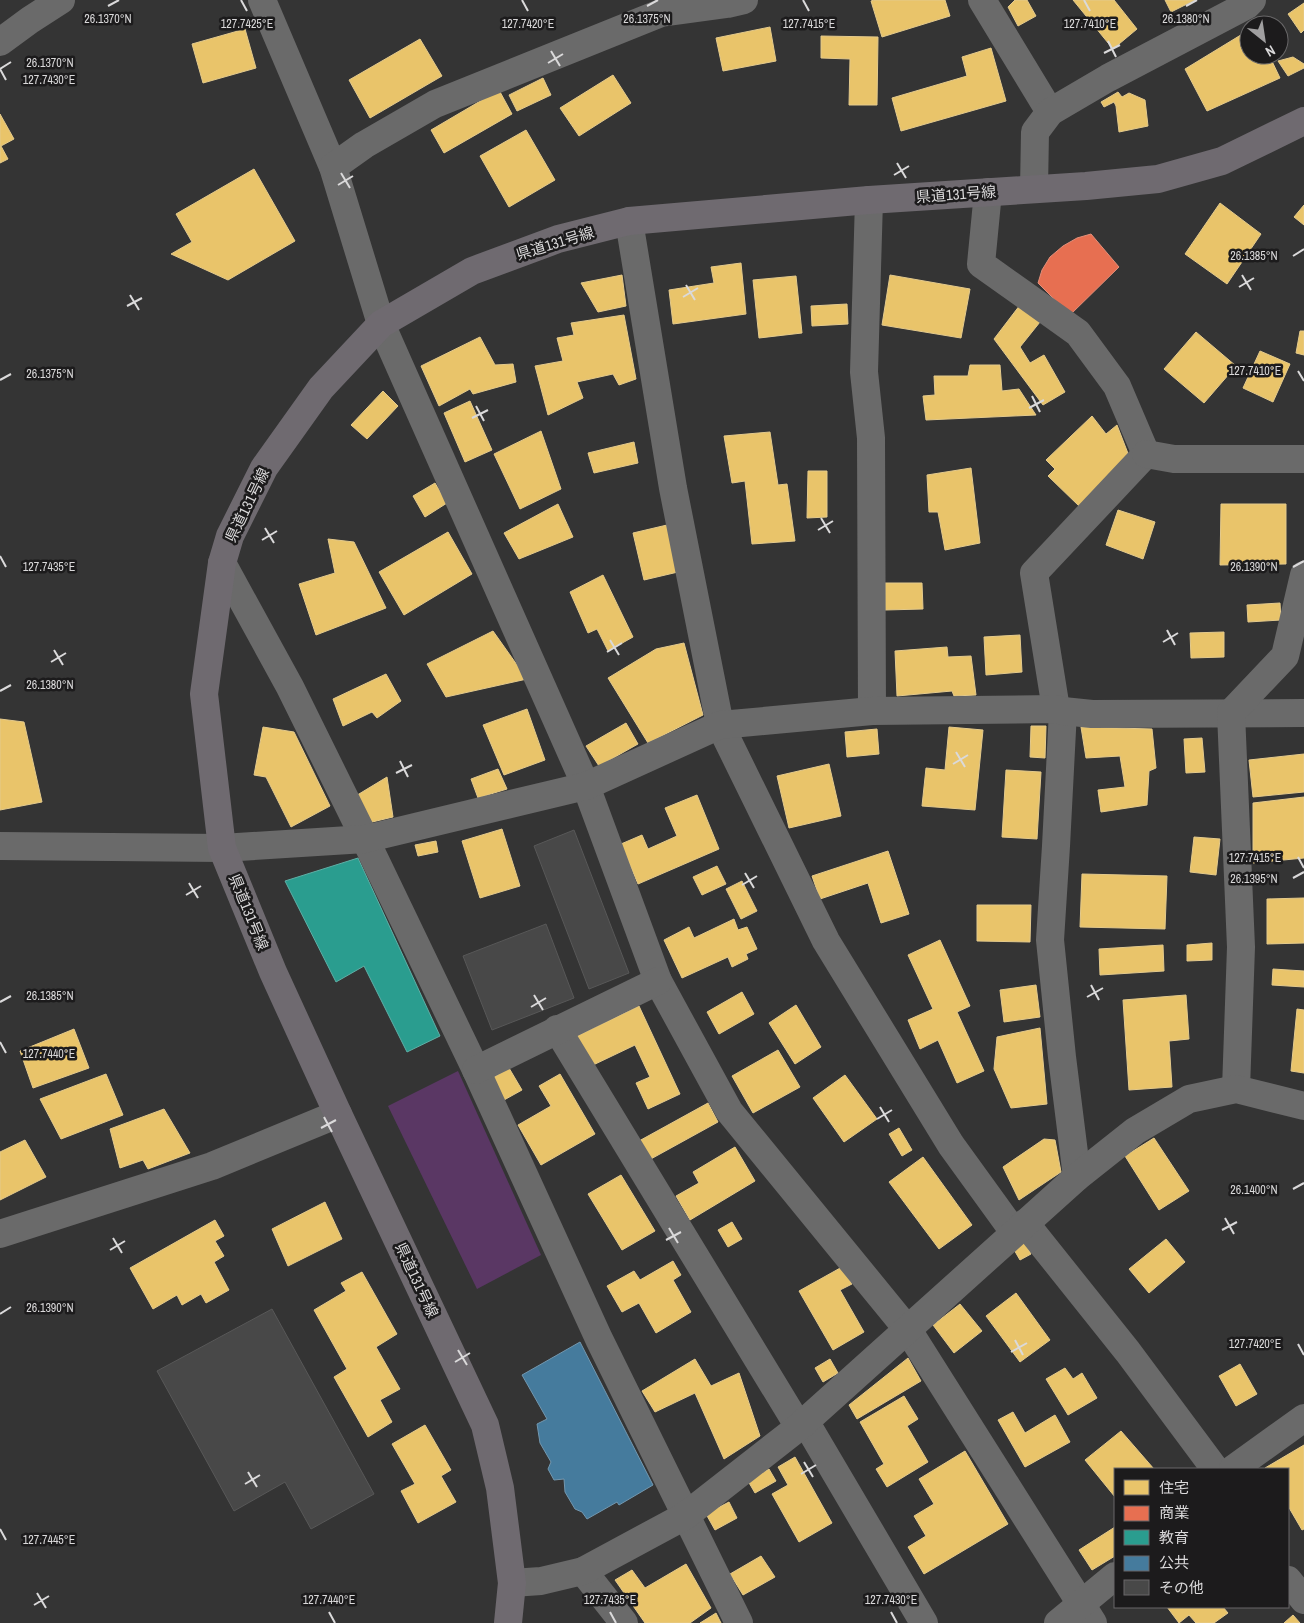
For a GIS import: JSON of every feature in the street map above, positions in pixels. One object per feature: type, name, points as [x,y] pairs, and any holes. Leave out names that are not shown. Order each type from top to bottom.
[{"type":"main road","name":"県道131号線","points":[[508,1623],[512,1583],[500,1488],[485,1425],[273,972],[222,848],[204,694],[222,563],[230,536],[264,468],[321,388],[381,324],[472,271],[558,239],[629,221],[869,200],[1086,186],[1158,179],[1222,161],[1304,121]]},
{"type":"street","points":[[0,42],[61,0]]},
{"type":"street","points":[[262,0],[333,167],[381,324],[586,786],[658,980],[729,1111],[908,1330],[1087,1614]]},
{"type":"street","points":[[333,167],[364,145],[435,104],[661,13],[744,0]]},
{"type":"street","points":[[982,0],[1050,112]]},
{"type":"street","points":[[1034,189],[1035,132],[1050,112],[1108,78],[1247,5],[1252,0]]},
{"type":"street","points":[[988,192],[981,264],[1078,333],[1117,386],[1146,454]]},
{"type":"street","points":[[869,200],[864,372],[871,438],[872,711]]},
{"type":"street","points":[[629,221],[672,488],[720,725],[826,941],[951,1145],[1128,1352],[1214,1468]]},
{"type":"street","points":[[1146,454],[1174,459],[1304,459]]},
{"type":"street","points":[[1077,1177],[1050,940],[1056,846],[1060,710],[1034,573],[1146,454]]},
{"type":"street","points":[[222,563],[290,687],[365,839],[476,1070],[599,1339],[739,1623]]},
{"type":"street","points":[[1236,1089],[1241,947],[1231,713],[1285,656],[1304,574]]},
{"type":"street","points":[[0,846],[222,848],[365,839],[586,786],[720,725],[872,711],[1060,710],[1092,714],[1304,713]]},
{"type":"street","points":[[476,1070],[658,980]]},
{"type":"street","points":[[557,1030],[924,1623]]},
{"type":"street","points":[[512,1583],[541,1581],[583,1571],[685,1516],[802,1424],[1077,1177],[1135,1132],[1189,1099],[1236,1089],[1304,1106]]},
{"type":"street","points":[[0,1234],[212,1166],[338,1114]]},
{"type":"street","points":[[1234,1468],[1304,1418]]},
{"type":"street","points":[[583,1571],[624,1623]]},
{"type":"street","points":[[1058,1623],[1087,1614],[1114,1577]]},
{"type":"street","points":[[1289,1581],[1304,1600]]},
{"type":"shaded area","points":[[458,1071],[541,1255],[477,1289],[388,1106]]},
{"type":"building: 住宅","points":[[945,0],[950,16],[882,37],[871,1]]},
{"type":"building: 住宅","points":[[1015,0],[1027,0],[1036,16],[1018,26],[1008,7]]},
{"type":"building: 住宅","points":[[1073,0],[1114,0],[1137,29],[1113,49]]},
{"type":"building: 住宅","points":[[1165,0],[1195,0],[1171,12]]},
{"type":"building: 住宅","points":[[1304,3],[1304,30],[1301,33],[1289,15]]},
{"type":"building: 住宅","points":[[770,27],[776,61],[723,71],[716,38]]},
{"type":"building: 住宅","points":[[245,29],[256,68],[203,83],[192,44]]},
{"type":"building: 住宅","points":[[821,36],[878,37],[877,105],[849,105],[850,59],[821,58]]},
{"type":"building: 住宅","points":[[1239,36],[1239,65],[1274,65],[1280,78],[1207,111],[1185,69]]},
{"type":"building: 住宅","points":[[420,39],[442,76],[370,118],[349,80]]},
{"type":"building: 住宅","points":[[991,48],[1006,101],[901,131],[892,98],[967,76],[962,57]]},
{"type":"building: 住宅","points":[[1293,57],[1304,64],[1304,68],[1288,76],[1281,65],[1289,65],[1289,58]]},
{"type":"building: 住宅","points":[[613,75],[631,103],[579,136],[560,108]]},
{"type":"building: 住宅","points":[[543,78],[551,95],[517,111],[509,95]]},
{"type":"building: 住宅","points":[[499,90],[512,114],[444,153],[431,130]]},
{"type":"building: 住宅","points":[[1118,92],[1122,97],[1129,93],[1145,100],[1148,126],[1119,132],[1114,102],[1104,107],[1101,102]]},
{"type":"building: 住宅","points":[[0,114],[14,139],[1,146],[8,159],[0,163]]},
{"type":"building: 住宅","points":[[526,130],[555,180],[509,207],[480,156]]},
{"type":"building: 住宅","points":[[254,169],[295,241],[228,280],[171,254],[192,242],[176,214]]},
{"type":"building: 住宅","points":[[1220,203],[1261,234],[1227,284],[1185,254]]},
{"type":"building: 住宅","points":[[1304,205],[1304,225],[1294,217]]},
{"type":"building: 住宅","points":[[741,263],[746,314],[673,324],[669,290],[714,283],[711,267]]},
{"type":"building: 住宅","points":[[622,275],[626,306],[598,312],[581,283]]},
{"type":"building: 住宅","points":[[890,275],[970,289],[961,338],[882,325]]},
{"type":"building: 住宅","points":[[796,276],[802,333],[759,338],[753,280]]},
{"type":"building: 住宅","points":[[847,304],[848,324],[812,326],[811,306]]},
{"type":"building: 住宅","points":[[1020,305],[1040,322],[1020,347],[1030,363],[1044,355],[1065,392],[1043,405],[994,339]]},
{"type":"building: 住宅","points":[[624,315],[636,379],[619,385],[613,374],[577,382],[583,398],[548,415],[535,366],[563,361],[557,338],[574,335],[571,323]]},
{"type":"building: 住宅","points":[[1300,331],[1304,331],[1304,355],[1296,353]]},
{"type":"building: 住宅","points":[[1196,332],[1236,366],[1204,403],[1164,369]]},
{"type":"building: 住宅","points":[[480,337],[495,365],[513,364],[516,382],[473,394],[470,389],[439,406],[421,366]]},
{"type":"building: 住宅","points":[[1260,351],[1290,364],[1273,402],[1243,388]]},
{"type":"building: 住宅","points":[[970,365],[1000,365],[1002,391],[1019,389],[1036,415],[926,420],[923,396],[935,395],[934,376],[968,376]]},
{"type":"building: 住宅","points":[[383,391],[398,406],[367,439],[351,425]]},
{"type":"building: 住宅","points":[[470,401],[492,450],[465,462],[444,413]]},
{"type":"building: 住宅","points":[[1092,416],[1106,434],[1117,425],[1129,456],[1079,506],[1048,476],[1055,469],[1046,460]]},
{"type":"building: 住宅","points":[[541,431],[561,489],[520,509],[494,454]]},
{"type":"building: 住宅","points":[[770,432],[778,485],[787,484],[795,541],[752,544],[745,481],[732,483],[724,436]]},
{"type":"building: 住宅","points":[[634,442],[638,463],[594,473],[588,453]]},
{"type":"building: 住宅","points":[[971,468],[980,543],[945,550],[938,512],[929,512],[927,475]]},
{"type":"building: 住宅","points":[[808,471],[827,471],[827,517],[807,518]]},
{"type":"building: 住宅","points":[[435,483],[447,503],[425,517],[413,496]]},
{"type":"building: 住宅","points":[[558,504],[573,537],[519,559],[504,533]]},
{"type":"building: 住宅","points":[[1221,504],[1286,504],[1286,564],[1220,565]]},
{"type":"building: 住宅","points":[[1118,510],[1155,522],[1143,559],[1106,545]]},
{"type":"building: 住宅","points":[[667,525],[678,572],[644,580],[633,533]]},
{"type":"building: 住宅","points":[[448,532],[472,574],[404,615],[379,572]]},
{"type":"building: 住宅","points":[[328,539],[354,542],[386,608],[316,635],[299,584],[335,573]]},
{"type":"building: 住宅","points":[[603,575],[633,637],[608,651],[597,629],[588,633],[570,592]]},
{"type":"building: 住宅","points":[[885,583],[922,583],[923,609],[885,610]]},
{"type":"building: 住宅","points":[[1280,603],[1281,620],[1248,622],[1247,605]]},
{"type":"building: 住宅","points":[[493,631],[527,679],[446,697],[427,664]]},
{"type":"building: 住宅","points":[[1224,632],[1224,657],[1191,658],[1190,633]]},
{"type":"building: 住宅","points":[[1020,635],[1022,672],[986,675],[984,637]]},
{"type":"building: 住宅","points":[[684,643],[703,715],[648,743],[608,678],[656,649]]},
{"type":"building: 住宅","points":[[947,647],[948,657],[971,656],[976,695],[954,696],[952,691],[897,696],[895,651]]},
{"type":"building: 住宅","points":[[386,674],[401,701],[377,718],[372,712],[343,726],[333,699]]},
{"type":"building: 住宅","points":[[527,709],[545,760],[504,775],[483,725]]},
{"type":"building: 住宅","points":[[0,719],[24,722],[42,802],[0,810]]},
{"type":"building: 住宅","points":[[626,723],[638,744],[599,766],[586,746]]},
{"type":"building: 住宅","points":[[1031,726],[1046,726],[1045,758],[1030,757]]},
{"type":"building: 住宅","points":[[263,727],[294,732],[330,806],[291,827],[266,777],[254,775]]},
{"type":"building: 住宅","points":[[949,727],[983,730],[975,810],[922,806],[926,768],[945,770]]},
{"type":"building: 住宅","points":[[1081,727],[1152,729],[1156,768],[1149,771],[1147,805],[1101,812],[1098,790],[1125,787],[1120,756],[1086,758]]},
{"type":"building: 住宅","points":[[877,729],[879,754],[847,757],[845,732]]},
{"type":"building: 住宅","points":[[1202,738],[1205,772],[1186,773],[1184,739]]},
{"type":"building: 住宅","points":[[1304,754],[1304,792],[1253,797],[1249,760]]},
{"type":"building: 住宅","points":[[829,764],[841,816],[789,828],[777,776]]},
{"type":"building: 住宅","points":[[498,769],[507,789],[478,798],[471,779]]},
{"type":"building: 住宅","points":[[1006,770],[1041,772],[1037,839],[1002,837]]},
{"type":"building: 住宅","points":[[387,777],[393,817],[368,823],[354,797]]},
{"type":"building: 住宅","points":[[697,795],[719,849],[638,884],[621,844],[642,835],[648,849],[677,836],[665,808]]},
{"type":"building: 住宅","points":[[1304,797],[1304,858],[1253,863],[1253,803]]},
{"type":"building: 住宅","points":[[502,829],[520,886],[480,898],[462,841]]},
{"type":"building: 住宅","points":[[1194,837],[1220,839],[1216,875],[1190,872]]},
{"type":"building: 住宅","points":[[436,841],[438,852],[418,856],[415,845]]},
{"type":"building: 住宅","points":[[888,851],[909,914],[881,923],[868,883],[820,899],[812,876]]},
{"type":"building: 住宅","points":[[717,866],[726,884],[702,895],[693,877]]},
{"type":"building: 住宅","points":[[1082,874],[1167,876],[1165,929],[1080,927]]},
{"type":"building: 住宅","points":[[742,881],[757,911],[741,919],[726,889]]},
{"type":"building: 住宅","points":[[1304,898],[1304,943],[1267,944],[1267,899]]},
{"type":"building: 住宅","points":[[977,905],[1031,905],[1030,942],[977,941]]},
{"type":"building: 住宅","points":[[734,919],[738,930],[747,927],[757,949],[746,954],[748,959],[732,967],[728,957],[682,978],[664,940],[689,927],[694,938]]},
{"type":"building: 住宅","points":[[940,940],[970,1006],[957,1012],[984,1071],[957,1083],[938,1040],[920,1049],[908,1020],[933,1009],[908,955]]},
{"type":"building: 住宅","points":[[1212,943],[1212,960],[1187,961],[1187,945]]},
{"type":"building: 住宅","points":[[1163,945],[1164,971],[1100,975],[1099,949]]},
{"type":"building: 住宅","points":[[1273,969],[1304,971],[1304,987],[1272,985]]},
{"type":"building: 住宅","points":[[1036,985],[1040,1017],[1004,1022],[1000,990]]},
{"type":"building: 住宅","points":[[742,992],[754,1014],[719,1034],[707,1012]]},
{"type":"building: 住宅","points":[[1186,995],[1189,1039],[1169,1041],[1172,1087],[1129,1090],[1123,1000]]},
{"type":"building: 住宅","points":[[796,1005],[821,1047],[795,1064],[769,1023]]},
{"type":"building: 住宅","points":[[639,1006],[680,1094],[648,1109],[636,1083],[650,1077],[635,1045],[591,1066],[577,1036]]},
{"type":"building: 住宅","points":[[1297,1009],[1304,1010],[1304,1073],[1291,1071]]},
{"type":"building: 住宅","points":[[1040,1028],[1047,1104],[1011,1108],[994,1069],[997,1037]]},
{"type":"building: 住宅","points":[[74,1029],[89,1068],[33,1088],[20,1051]]},
{"type":"building: 住宅","points":[[778,1050],[800,1087],[753,1113],[732,1076]]},
{"type":"building: 住宅","points":[[509,1068],[522,1090],[504,1100],[491,1079]]},
{"type":"building: 住宅","points":[[106,1074],[123,1115],[61,1139],[40,1099]]},
{"type":"building: 住宅","points":[[560,1074],[595,1134],[541,1165],[518,1125],[551,1106],[539,1086]]},
{"type":"building: 住宅","points":[[845,1075],[877,1119],[844,1142],[813,1098]]},
{"type":"building: 住宅","points":[[708,1103],[718,1122],[649,1160],[639,1141]]},
{"type":"building: 住宅","points":[[164,1109],[190,1153],[148,1169],[143,1160],[120,1168],[110,1129]]},
{"type":"building: 住宅","points":[[899,1128],[912,1150],[902,1156],[889,1134]]},
{"type":"building: 住宅","points":[[1154,1138],[1189,1191],[1159,1210],[1125,1156]]},
{"type":"building: 住宅","points":[[1044,1139],[1055,1140],[1061,1172],[1019,1200],[1003,1167]]},
{"type":"building: 住宅","points":[[25,1140],[46,1177],[0,1200],[0,1152]]},
{"type":"building: 住宅","points":[[735,1147],[755,1181],[690,1220],[676,1196],[699,1183],[693,1172]]},
{"type":"building: 住宅","points":[[923,1157],[972,1225],[939,1249],[889,1182]]},
{"type":"building: 住宅","points":[[621,1175],[655,1231],[622,1250],[588,1194]]},
{"type":"building: 住宅","points":[[325,1202],[342,1239],[288,1266],[272,1229]]},
{"type":"building: 住宅","points":[[215,1220],[224,1236],[215,1241],[224,1256],[214,1262],[229,1290],[206,1303],[201,1294],[182,1305],[177,1295],[153,1309],[130,1268]]},
{"type":"building: 住宅","points":[[732,1222],[742,1239],[728,1247],[718,1230]]},
{"type":"building: 住宅","points":[[1166,1239],[1185,1262],[1149,1293],[1129,1269]]},
{"type":"building: 住宅","points":[[1024,1241],[1031,1254],[1020,1260],[1013,1248]]},
{"type":"building: 住宅","points":[[673,1261],[681,1275],[673,1280],[691,1312],[656,1333],[639,1303],[622,1312],[607,1286],[634,1271],[640,1280]]},
{"type":"building: 住宅","points":[[842,1267],[852,1284],[840,1290],[864,1332],[833,1350],[799,1291]]},
{"type":"building: 住宅","points":[[362,1272],[397,1334],[376,1347],[400,1389],[380,1400],[392,1422],[368,1437],[334,1377],[347,1369],[314,1310],[346,1291],[341,1283]]},
{"type":"building: 住宅","points":[[1016,1293],[1050,1340],[1020,1362],[986,1316]]},
{"type":"building: 住宅","points":[[960,1304],[982,1331],[954,1353],[933,1325]]},
{"type":"building: 住宅","points":[[908,1358],[921,1381],[857,1419],[849,1405]]},
{"type":"building: 住宅","points":[[695,1359],[711,1386],[739,1373],[760,1436],[724,1459],[695,1393],[655,1412],[642,1391]]},
{"type":"building: 住宅","points":[[830,1359],[838,1373],[823,1382],[815,1368]]},
{"type":"building: 住宅","points":[[1240,1364],[1257,1394],[1236,1406],[1219,1376]]},
{"type":"building: 住宅","points":[[1065,1368],[1073,1379],[1082,1373],[1097,1398],[1068,1415],[1046,1379]]},
{"type":"building: 住宅","points":[[904,1396],[918,1419],[907,1426],[928,1462],[887,1487],[876,1469],[884,1464],[860,1422]]},
{"type":"building: 住宅","points":[[1013,1412],[1025,1433],[1055,1415],[1070,1442],[1025,1467],[998,1420]]},
{"type":"building: 住宅","points":[[425,1425],[451,1470],[441,1476],[456,1502],[418,1523],[401,1491],[415,1484],[392,1444]]},
{"type":"building: 住宅","points":[[1121,1431],[1153,1468],[1114,1468],[1114,1496],[1085,1460]]},
{"type":"building: 住宅","points":[[1304,1445],[1304,1529],[1302,1530],[1289,1508],[1289,1468],[1265,1468]]},
{"type":"building: 住宅","points":[[965,1451],[1008,1524],[924,1574],[908,1547],[926,1536],[914,1516],[934,1504],[919,1479]]},
{"type":"building: 住宅","points":[[795,1457],[832,1523],[799,1542],[772,1494],[788,1485],[778,1467]]},
{"type":"building: 住宅","points":[[769,1469],[776,1481],[755,1493],[748,1481]]},
{"type":"building: 住宅","points":[[729,1502],[737,1518],[715,1530],[706,1514]]},
{"type":"building: 住宅","points":[[1114,1528],[1114,1557],[1092,1570],[1079,1550]]},
{"type":"building: 住宅","points":[[761,1556],[775,1577],[743,1595],[730,1574]]},
{"type":"building: 住宅","points":[[686,1564],[711,1608],[690,1623],[645,1623],[615,1580],[632,1570],[645,1588]]},
{"type":"building: 住宅","points":[[1168,1608],[1224,1608],[1228,1613],[1214,1623],[1196,1623],[1189,1615],[1179,1623]]},
{"type":"building: 住宅","points":[[716,1613],[721,1623],[700,1623]]},
{"type":"building: 住宅","points":[[1293,1615],[1300,1623],[1284,1623]]},
{"type":"building: 商業","points":[[1091,234],[1119,267],[1070,315],[1038,283],[1042,270],[1050,257],[1063,246],[1077,238]]},
{"type":"building: 教育","points":[[358,858],[440,1036],[407,1052],[364,966],[336,982],[285,881]]},
{"type":"building: 公共","points":[[580,1342],[653,1485],[619,1505],[617,1502],[587,1519],[582,1512],[575,1509],[565,1492],[564,1479],[554,1480],[548,1469],[551,1462],[540,1443],[537,1424],[547,1419],[522,1375]]},
{"type":"building: その他","points":[[574,830],[629,973],[589,989],[534,846]]},
{"type":"building: その他","points":[[546,924],[574,998],[492,1030],[463,956]]},
{"type":"building: その他","points":[[272,1309],[374,1494],[311,1529],[285,1482],[234,1511],[157,1371]]}]
